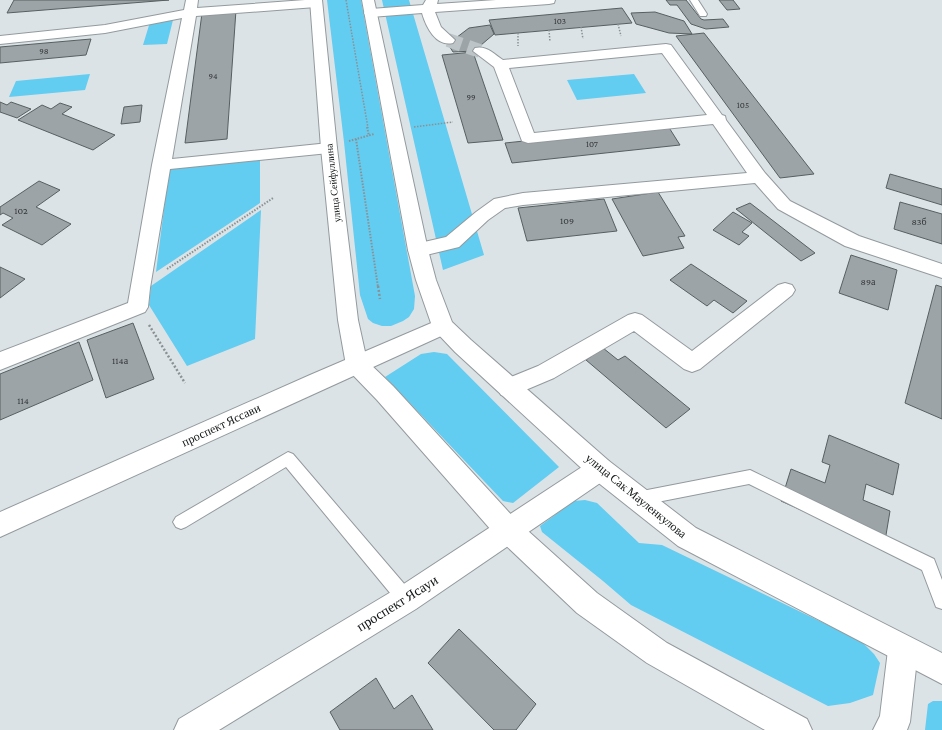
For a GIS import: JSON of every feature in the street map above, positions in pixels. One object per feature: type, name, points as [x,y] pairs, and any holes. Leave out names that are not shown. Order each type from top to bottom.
[{"type":"street","points":[[443,326],[426,280],[418,250],[370,6],[549,0]]},
{"type":"street","points":[[0,40],[105,29],[190,7],[316,2]]},
{"type":"street","name":"улица Сейфуллина","points":[[316,2],[329,148],[348,320],[357,365]]},
{"type":"street","points":[[430,5],[430,20],[436,32],[448,40]]},
{"type":"street","points":[[0,361],[139,297],[190,7]]},
{"type":"street","points":[[500,65],[666,48],[759,177],[784,205],[852,241],[942,271]]},
{"type":"street","points":[[480,51],[500,65],[528,138],[719,120]]},
{"type":"street","points":[[161,165],[329,148]]},
{"type":"street","points":[[418,250],[452,242],[482,216],[500,203],[531,198],[759,177]]},
{"type":"street","points":[[509,388],[546,372],[635,321],[692,363],[785,290]]},
{"type":"street","name":"проспект Яссави","points":[[0,525],[443,326]]},
{"type":"street","name":"улица Сак Мауленкулова","points":[[443,326],[509,388],[600,469],[636,499],[687,537],[942,669]]},
{"type":"street","points":[[357,365],[385,393],[508,530],[587,603],[657,653],[796,730]]},
{"type":"street","name":"проспект Ясауи","points":[[190,730],[406,599],[600,469]]},
{"type":"street","points":[[889,730],[895,722],[903,650]]},
{"type":"lane","points":[[694,0],[703,14]]},
{"type":"lane","points":[[181,522],[288,458],[406,599]]},
{"type":"lane","points":[[636,499],[750,477],[928,566],[942,601]]},
{"type":"path","points":[[346,0],[369,136]]},
{"type":"path","points":[[549,30],[550,46]]},
{"type":"path","points":[[518,33],[518,48]]},
{"type":"path","points":[[356,139],[380,299]]},
{"type":"path","points":[[185,383],[139,297],[273,198]]},
{"type":"shaded area","points":[[327,0],[361,0],[415,296],[414,309],[409,317],[391,326],[382,326],[373,323],[368,319],[360,295]]},
{"type":"shaded area","points":[[382,0],[409,0],[484,255],[443,270]]},
{"type":"shaded area","points":[[173,20],[167,44],[143,45],[150,22]]},
{"type":"shaded area","points":[[90,74],[85,90],[9,97],[16,81]]},
{"type":"shaded area","points":[[634,74],[646,93],[577,100],[567,80]]},
{"type":"shaded area","points":[[260,158],[260,203],[156,272],[169,169]]},
{"type":"shaded area","points":[[261,210],[255,339],[187,366],[149,305],[151,286]]},
{"type":"shaded area","points":[[434,352],[447,354],[559,467],[513,503],[503,501],[385,377],[421,354]]},
{"type":"shaded area","points":[[585,500],[597,503],[639,543],[662,545],[861,641],[874,654],[880,663],[873,695],[850,703],[828,706],[631,605],[542,532],[540,526],[574,501]]},
{"type":"shaded area","points":[[933,701],[942,701],[942,730],[925,730],[928,704]]},
{"type":"building","points":[[14,0],[169,0],[7,13]]},
{"type":"building","points":[[666,0],[686,0],[701,19],[723,19],[729,27],[706,29],[691,24],[677,5],[670,5]]},
{"type":"building","points":[[719,0],[733,0],[740,9],[727,10]]},
{"type":"building","points":[[622,8],[632,23],[495,35],[489,20]]},
{"type":"building","points":[[236,10],[227,139],[185,143],[202,13]]},
{"type":"building","points":[[655,12],[684,21],[692,34],[669,33],[636,24],[631,13]]},
{"type":"building","points":[[490,25],[494,34],[474,51],[453,52],[448,44],[469,28]]},
{"type":"building","points":[[704,33],[814,174],[780,178],[676,36]]},
{"type":"building","points":[[91,39],[86,55],[0,63],[0,47]]},
{"type":"building","points":[[473,52],[503,140],[468,143],[442,55]]},
{"type":"building","points":[[0,102],[7,105],[11,102],[31,109],[17,118],[0,112]]},
{"type":"building","points":[[60,103],[72,107],[62,114],[115,135],[93,150],[18,120],[42,105],[51,109]]},
{"type":"building","points":[[142,105],[140,122],[121,124],[124,107]]},
{"type":"building","points":[[668,126],[680,145],[512,163],[505,143]]},
{"type":"building","points":[[890,174],[942,189],[942,205],[886,188]]},
{"type":"building","points":[[39,181],[60,190],[36,207],[71,224],[42,245],[2,225],[13,218],[3,213],[0,215],[0,207]]},
{"type":"building","points":[[658,192],[685,236],[678,237],[684,248],[643,256],[612,199]]},
{"type":"building","points":[[604,199],[617,231],[527,241],[518,208]]},
{"type":"building","points":[[900,202],[942,214],[942,244],[894,229]]},
{"type":"building","points":[[750,203],[815,253],[801,261],[736,209]]},
{"type":"building","points":[[733,212],[752,223],[742,232],[749,236],[739,245],[713,230]]},
{"type":"building","points":[[851,255],[897,270],[888,310],[839,293]]},
{"type":"building","points":[[691,264],[747,301],[733,313],[714,300],[707,306],[670,280]]},
{"type":"building","points":[[0,267],[25,279],[0,298]]},
{"type":"building","points":[[936,285],[942,287],[942,419],[905,403]]},
{"type":"building","points":[[133,323],[154,379],[106,398],[87,340]]},
{"type":"building","points":[[79,342],[93,380],[0,420],[0,374]]},
{"type":"building","points":[[603,348],[618,360],[625,356],[690,409],[666,428],[586,360]]},
{"type":"building","points":[[829,435],[899,464],[893,495],[866,484],[863,500],[890,511],[884,547],[781,501],[791,469],[825,483],[830,465],[822,462]]},
{"type":"building","points":[[459,629],[536,704],[516,730],[494,730],[428,663]]},
{"type":"building","points":[[376,678],[394,709],[412,695],[433,730],[340,730],[330,712]]},
{"type":"tunnel","points":[[448,40],[480,51]]}]
